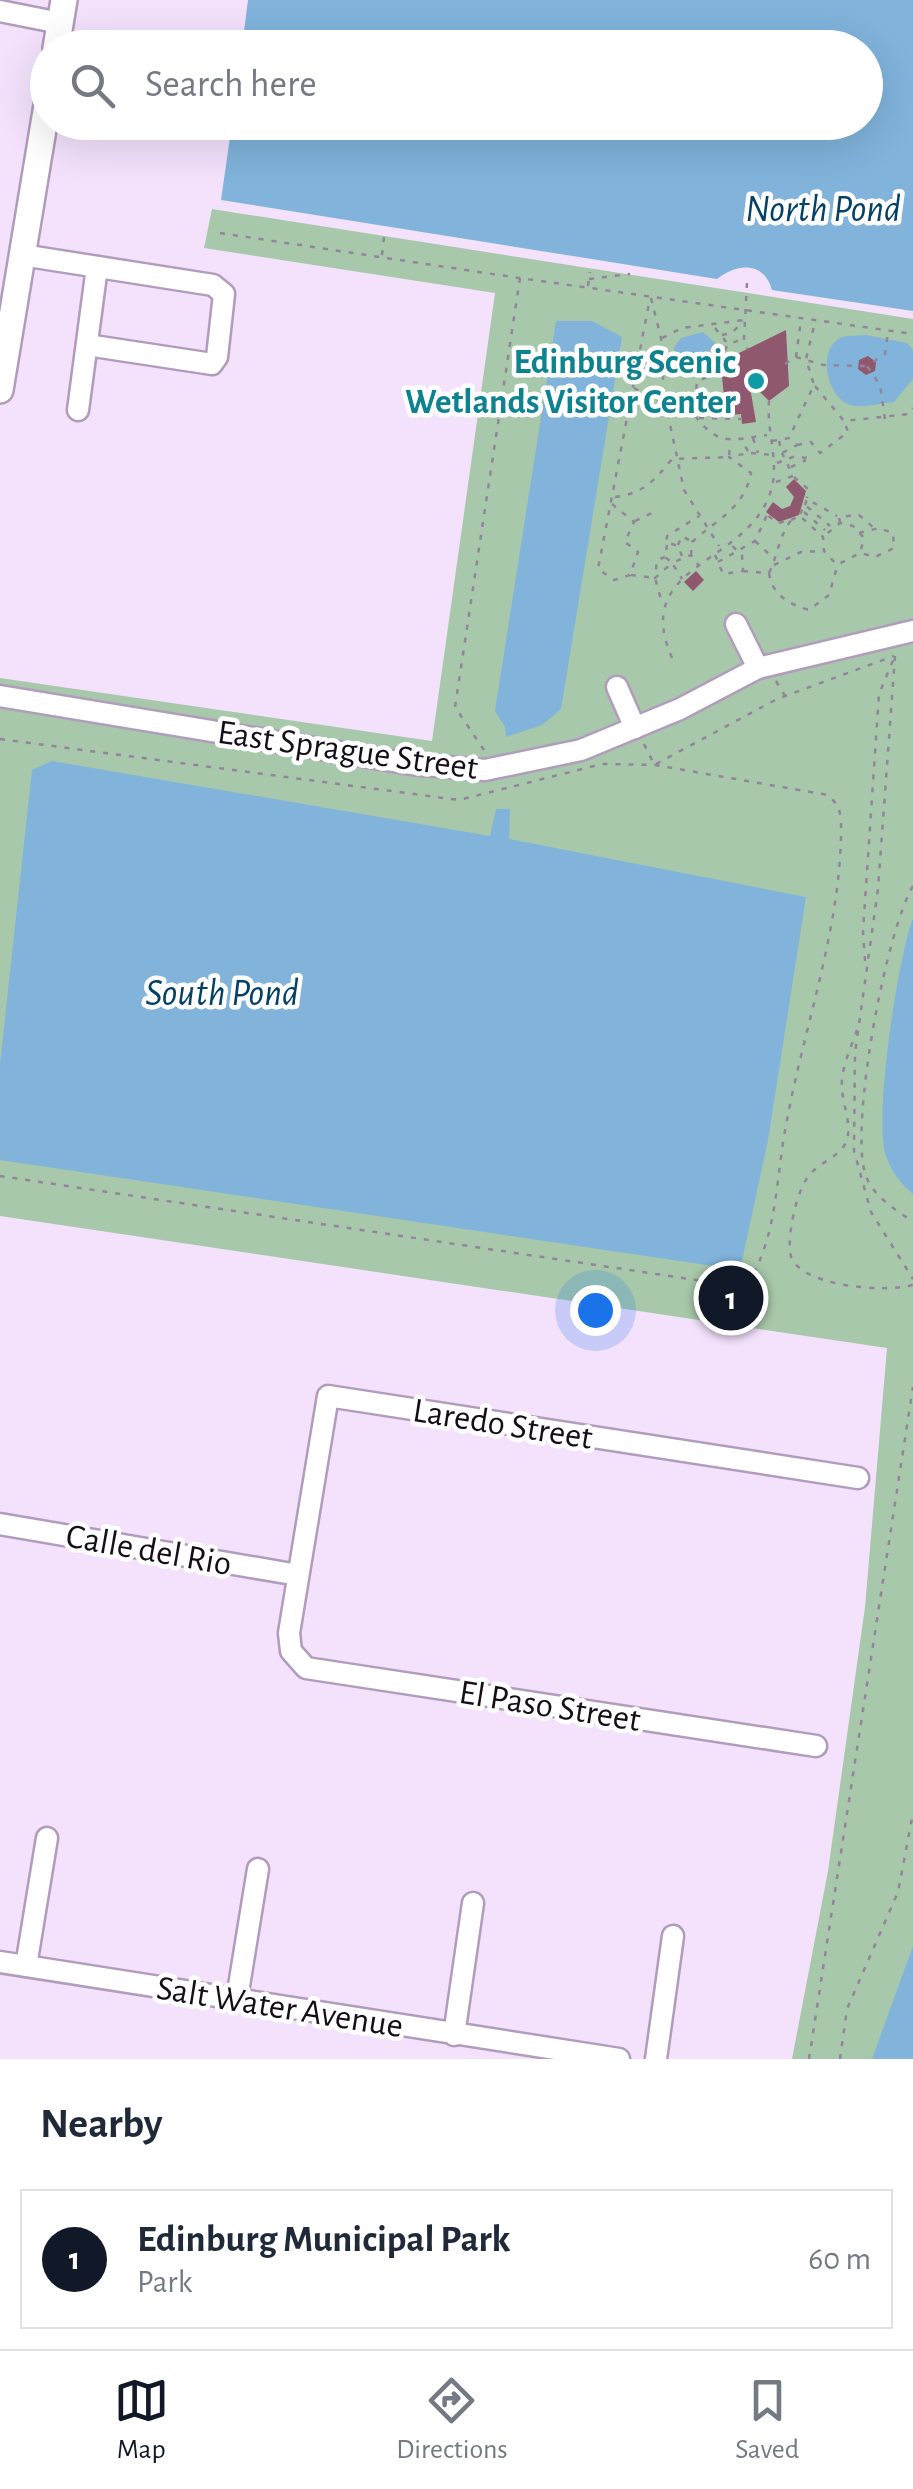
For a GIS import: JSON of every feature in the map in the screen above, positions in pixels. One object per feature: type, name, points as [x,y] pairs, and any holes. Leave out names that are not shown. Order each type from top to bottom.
[{"type":"main road","points":[[0,390],[41,140]]},
{"type":"street","points":[[0,11],[60,24]]},
{"type":"street","points":[[22,255],[213,285],[224,294],[224,314],[212,364],[87,345]]},
{"type":"street","points":[[78,410],[97,267]]},
{"type":"street","points":[[736,624],[767,674]]},
{"type":"street","name":"East Sprague Street","points":[[0,696],[411,764],[485,770],[545,761],[639,734],[767,674],[913,631]]},
{"type":"street","points":[[617,687],[639,734]]},
{"type":"street","name":"Laredo Street","points":[[298,1574],[328,1396],[858,1478]]},
{"type":"street","name":"Calle del Rio","points":[[0,1524],[298,1574]]},
{"type":"street","name":"El Paso Street","points":[[298,1574],[289,1632],[291,1651],[306,1668],[816,1746]]},
{"type":"street","points":[[26,1966],[47,1838]]},
{"type":"street","points":[[237,1998],[258,1869]]},
{"type":"street","points":[[454,2035],[473,1902]]},
{"type":"street","points":[[656,2059],[673,1936]]},
{"type":"street","name":"Salt Water Avenue","points":[[0,1962],[619,2059]]},
{"type":"path","points":[[220,233],[913,334]]},
{"type":"path","points":[[382,257],[384,237]]},
{"type":"path","points":[[588,288],[590,272]]},
{"type":"path","points":[[589,279],[630,274]]},
{"type":"path","points":[[487,756],[455,706],[520,278]]},
{"type":"path","points":[[748,282],[744,310],[744,339],[748,348]]},
{"type":"path","points":[[650,297],[661,338],[660,362],[684,490],[720,548]]},
{"type":"path","points":[[650,297],[598,568],[614,580],[630,575],[655,578],[682,556],[690,555]]},
{"type":"path","points":[[796,357],[801,318]]},
{"type":"path","points":[[661,338],[682,328],[714,327],[721,321],[744,320]]},
{"type":"path","points":[[722,335],[732,332],[744,320]]},
{"type":"path","points":[[790,467],[820,453],[848,432],[844,421],[814,385],[806,359],[816,320]]},
{"type":"path","points":[[714,327],[728,344]]},
{"type":"path","points":[[786,364],[796,357],[823,365],[867,366],[885,354],[888,330]]},
{"type":"path","points":[[740,454],[728,442],[711,436],[696,416],[698,381],[713,375],[728,344],[744,339]]},
{"type":"path","points":[[660,362],[671,360]]},
{"type":"path","points":[[867,366],[880,385],[886,419]]},
{"type":"path","points":[[789,438],[814,385]]},
{"type":"path","points":[[633,387],[658,397],[669,407],[696,416],[742,419]]},
{"type":"path","points":[[663,605],[683,580],[763,510],[774,483],[769,401]]},
{"type":"path","points":[[844,421],[886,419],[909,414],[913,408]]},
{"type":"path","points":[[728,442],[770,435]]},
{"type":"path","points":[[706,440],[711,436]]},
{"type":"path","points":[[752,437],[758,454]]},
{"type":"path","points":[[771,441],[789,438]]},
{"type":"path","points":[[789,438],[797,445]]},
{"type":"path","points":[[741,439],[749,453]]},
{"type":"path","points":[[771,556],[802,510],[808,489],[792,476],[779,440]]},
{"type":"path","points":[[700,567],[690,555],[692,542],[737,507],[747,492],[751,473],[729,456],[728,442]]},
{"type":"path","points":[[782,453],[811,442],[820,453]]},
{"type":"path","points":[[614,498],[635,495],[677,457],[749,453],[774,456]]},
{"type":"path","points":[[775,464],[810,458]]},
{"type":"path","points":[[774,483],[792,476]]},
{"type":"path","points":[[807,499],[839,517],[859,515],[875,529]]},
{"type":"path","points":[[612,504],[634,522]]},
{"type":"path","points":[[763,510],[778,523],[792,520]]},
{"type":"path","points":[[802,510],[831,527]]},
{"type":"path","points":[[802,510],[826,530]]},
{"type":"path","points":[[802,510],[823,537]]},
{"type":"path","points":[[630,575],[638,552],[625,542],[634,522],[652,513]]},
{"type":"path","points":[[718,562],[734,549],[755,541],[767,515]]},
{"type":"path","points":[[672,658],[660,628],[663,605],[655,578],[657,560],[664,557],[667,536],[699,516]]},
{"type":"path","points":[[839,517],[840,523]]},
{"type":"path","points":[[824,551],[801,552],[773,565],[770,586],[788,604],[809,610],[829,595],[837,566],[860,552],[864,538],[840,523],[826,530],[823,537],[824,551],[837,566]]},
{"type":"path","points":[[674,529],[692,542]]},
{"type":"path","points":[[860,532],[875,529],[893,533],[894,548],[874,557],[860,552]]},
{"type":"path","points":[[738,534],[746,544]]},
{"type":"path","points":[[682,536],[678,546],[682,556]]},
{"type":"path","points":[[755,541],[771,556],[773,565]]},
{"type":"path","points":[[728,542],[742,555],[743,571]]},
{"type":"path","points":[[668,544],[678,546]]},
{"type":"path","points":[[715,554],[723,574],[769,573]]},
{"type":"path","points":[[664,557],[683,580]]},
{"type":"path","points":[[655,765],[786,697],[895,656]]},
{"type":"path","points":[[859,1024],[842,1077],[848,1136],[843,1149],[808,1175],[790,1250],[797,1270],[814,1279],[894,1288],[913,1282],[862,1189],[854,1122],[859,1024],[878,888],[895,656]]},
{"type":"path","points":[[866,968],[863,932],[879,694],[895,656]]},
{"type":"path","points":[[767,674],[786,697]]},
{"type":"path","points":[[639,734],[655,765]]},
{"type":"path","points":[[0,738],[459,800],[602,764],[655,765],[828,795],[838,806],[837,884],[786,1121],[764,1258],[749,1281],[724,1284],[0,1176]]},
{"type":"path","points":[[913,886],[890,944],[860,1108],[860,1143],[872,1187],[913,1222]]},
{"type":"path","points":[[809,2059],[913,1386]]},
{"type":"path","points":[[840,2059],[847,2009],[898,1892],[913,1814]]},
{"type":"green space","points":[[212,209],[913,319],[913,2059],[792,2059],[828,1871],[865,1607],[887,1348],[0,1216],[0,678],[432,741],[495,293],[204,248]]},
{"type":"water","name":"North Pond","points":[[248,0],[913,0],[913,311],[772,290],[763,274],[749,268],[733,270],[717,279],[221,200],[230,140],[883,140],[883,30],[244,30]]},
{"type":"water","points":[[556,321],[592,321],[622,337],[561,709],[542,725],[506,737],[495,711]]},
{"type":"water","points":[[703,332],[715,343],[696,369],[676,369],[674,348],[681,338]]},
{"type":"water","points":[[866,335],[907,343],[913,350],[913,379],[894,402],[855,406],[845,402],[831,386],[827,363],[834,343],[842,337]]},
{"type":"water","name":"South Pond","points":[[52,761],[490,836],[496,809],[510,809],[509,839],[806,897],[768,1140],[740,1270],[0,1160],[0,1064],[32,770]]},
{"type":"water","points":[[913,918],[913,1194],[897,1177],[886,1156],[883,1109],[894,1001]]},
{"type":"water","points":[[913,1946],[913,2059],[872,2059]]},
{"type":"building","name":"Edinburg Scenic Wetlands Visitor Center","points":[[786,330],[789,386],[769,401],[756,388],[747,389],[756,422],[742,424],[741,414],[731,415],[730,405],[725,406],[722,377],[735,375],[733,356]]},
{"type":"building","points":[[868,356],[876,362],[875,371],[866,375],[858,369],[859,360]]},
{"type":"building","points":[[794,479],[806,491],[799,515],[779,522],[766,512],[773,502],[782,509],[790,506],[794,497],[786,487]]},
{"type":"building","points":[[696,571],[704,580],[693,591],[684,582]]},
{"type":"place","name":"Edinburg Scenic Wetlands Visitor Center","points":[[756,381]]},
{"type":"place","name":"Edinburg Municipal Park","points":[[731,1298]]}]
